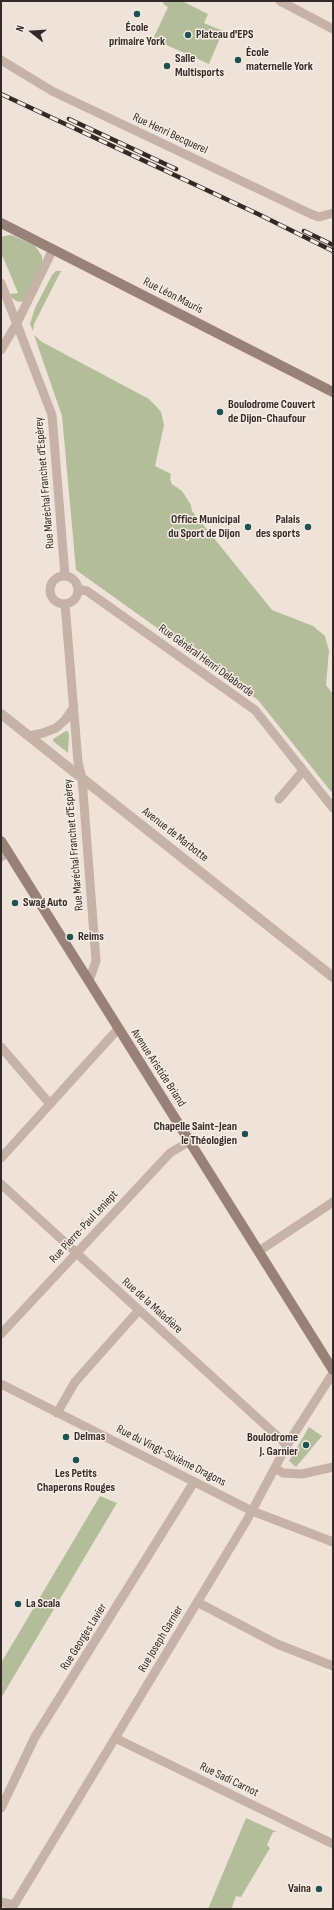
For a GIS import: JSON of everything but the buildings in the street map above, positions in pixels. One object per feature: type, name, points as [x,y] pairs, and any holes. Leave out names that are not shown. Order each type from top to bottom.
[{"type":"main road","name":"Rue Léon Mauris","points":[[4,227],[53,249],[333,392]]},
{"type":"main road","name":"Avenue Aristide Briand","points":[[1,841],[5,855],[89,981],[333,1370]]},
{"type":"street","points":[[280,1],[333,29]]},
{"type":"street","name":"Rue Henri Becquerel","points":[[1,60],[52,91],[311,214],[319,217],[333,214]]},
{"type":"street","points":[[1,350],[17,323],[53,249]]},
{"type":"street","name":"Rue Maréchal Franchet d'Espèrey","points":[[1,283],[52,415],[65,575]]},
{"type":"street","points":[[65,575],[73,578],[78,589],[75,598],[65,604],[55,601],[49,589],[56,577],[65,575]]},
{"type":"street","name":"Rue Général Henri Delaborde","points":[[78,589],[87,590],[254,710],[333,808]]},
{"type":"street","name":"Rue Maréchal Franchet d'Espèrey","points":[[65,604],[78,762],[82,778],[96,961],[89,981]]},
{"type":"street","points":[[29,736],[56,728],[65,720],[74,707]]},
{"type":"street","name":"Avenue de Marbotte","points":[[1,714],[333,977]]},
{"type":"street","points":[[279,799],[304,772]]},
{"type":"street","points":[[1,1158],[118,1029]]},
{"type":"street","points":[[1,1047],[50,1104]]},
{"type":"street","name":"Rue Pierre-Paul Leniept","points":[[1,1334],[170,1153],[190,1141]]},
{"type":"street","name":"Rue de la Maladière","points":[[1,1184],[287,1445]]},
{"type":"street","points":[[259,1251],[333,1202]]},
{"type":"street","points":[[57,1413],[75,1382],[139,1310]]},
{"type":"street","name":"Rue Joseph Garnier","points":[[1,1902],[14,1905],[252,1511],[287,1445],[333,1373]]},
{"type":"street","name":"Rue du Vingt-Sixième Dragons","points":[[1,1384],[252,1511],[333,1542]]},
{"type":"street","points":[[275,1468],[283,1473],[302,1474],[333,1467]]},
{"type":"street","name":"Rue Georges Lavier","points":[[1,1808],[36,1737],[194,1482]]},
{"type":"street","points":[[197,1602],[277,1644],[333,1666]]},
{"type":"street","name":"Rue Sadi Carnot","points":[[114,1738],[333,1844]]},
{"type":"green space","name":"Plateau d'EPS","points":[[164,1],[182,1],[208,14],[204,23],[223,31],[209,64],[153,39],[168,7],[163,4]]},
{"type":"green space","points":[[9,235],[35,246],[42,256],[42,263],[25,299],[21,302],[16,301],[11,297],[10,294],[18,293],[3,257],[1,257],[1,237]]},
{"type":"green space","points":[[56,271],[61,271],[34,324],[33,331],[30,324],[35,308],[52,275]]},
{"type":"green space","points":[[34,335],[42,342],[149,399],[155,405],[161,412],[164,425],[155,466],[171,474],[170,479],[172,484],[182,491],[191,505],[192,511],[272,610],[313,626],[325,636],[329,651],[326,685],[333,694],[333,794],[258,700],[76,570],[62,416]]},
{"type":"green space","points":[[68,731],[69,736],[68,753],[53,741],[53,739]]},
{"type":"green space","name":"Boulodrome J. Garnier","points":[[309,1427],[322,1436],[296,1467],[289,1461]]},
{"type":"green space","points":[[100,1496],[117,1503],[1,1698],[1,1663]]},
{"type":"green space","points":[[246,1818],[277,1832],[273,1832],[267,1845],[270,1848],[241,1897],[236,1896],[232,1907],[233,1909],[208,1909]]},
{"type":"railway","points":[[1,94],[258,214],[333,251]]},
{"type":"railway","points":[[69,119],[176,169]]},
{"type":"railway","points":[[304,231],[333,245]]},
{"type":"place","name":"École primaire York","points":[[137,14]]},
{"type":"place","name":"Plateau d'EPS","points":[[188,35]]},
{"type":"place","name":"École maternelle York","points":[[238,60]]},
{"type":"place","name":"Salle Multisports","points":[[167,66]]},
{"type":"place","name":"Boulodrome Couvert de Dijon-Chaufour","points":[[220,412]]},
{"type":"place","name":"Office Municipal du Sport de Dijon","points":[[248,527]]},
{"type":"place","name":"Palais des sports","points":[[308,527]]},
{"type":"place","name":"Swag Auto","points":[[15,903]]},
{"type":"place","name":"Reims","points":[[70,937]]},
{"type":"place","name":"Chapelle Saint-Jean le Théologien","points":[[245,1134]]},
{"type":"place","name":"Delmas","points":[[66,1437]]},
{"type":"place","name":"Boulodrome J. Garnier","points":[[306,1445]]},
{"type":"place","name":"Les Petits Chaperons Rouges","points":[[76,1460]]},
{"type":"place","name":"La Scala","points":[[18,1604]]},
{"type":"place","name":"Vaina","points":[[319,1889]]}]
